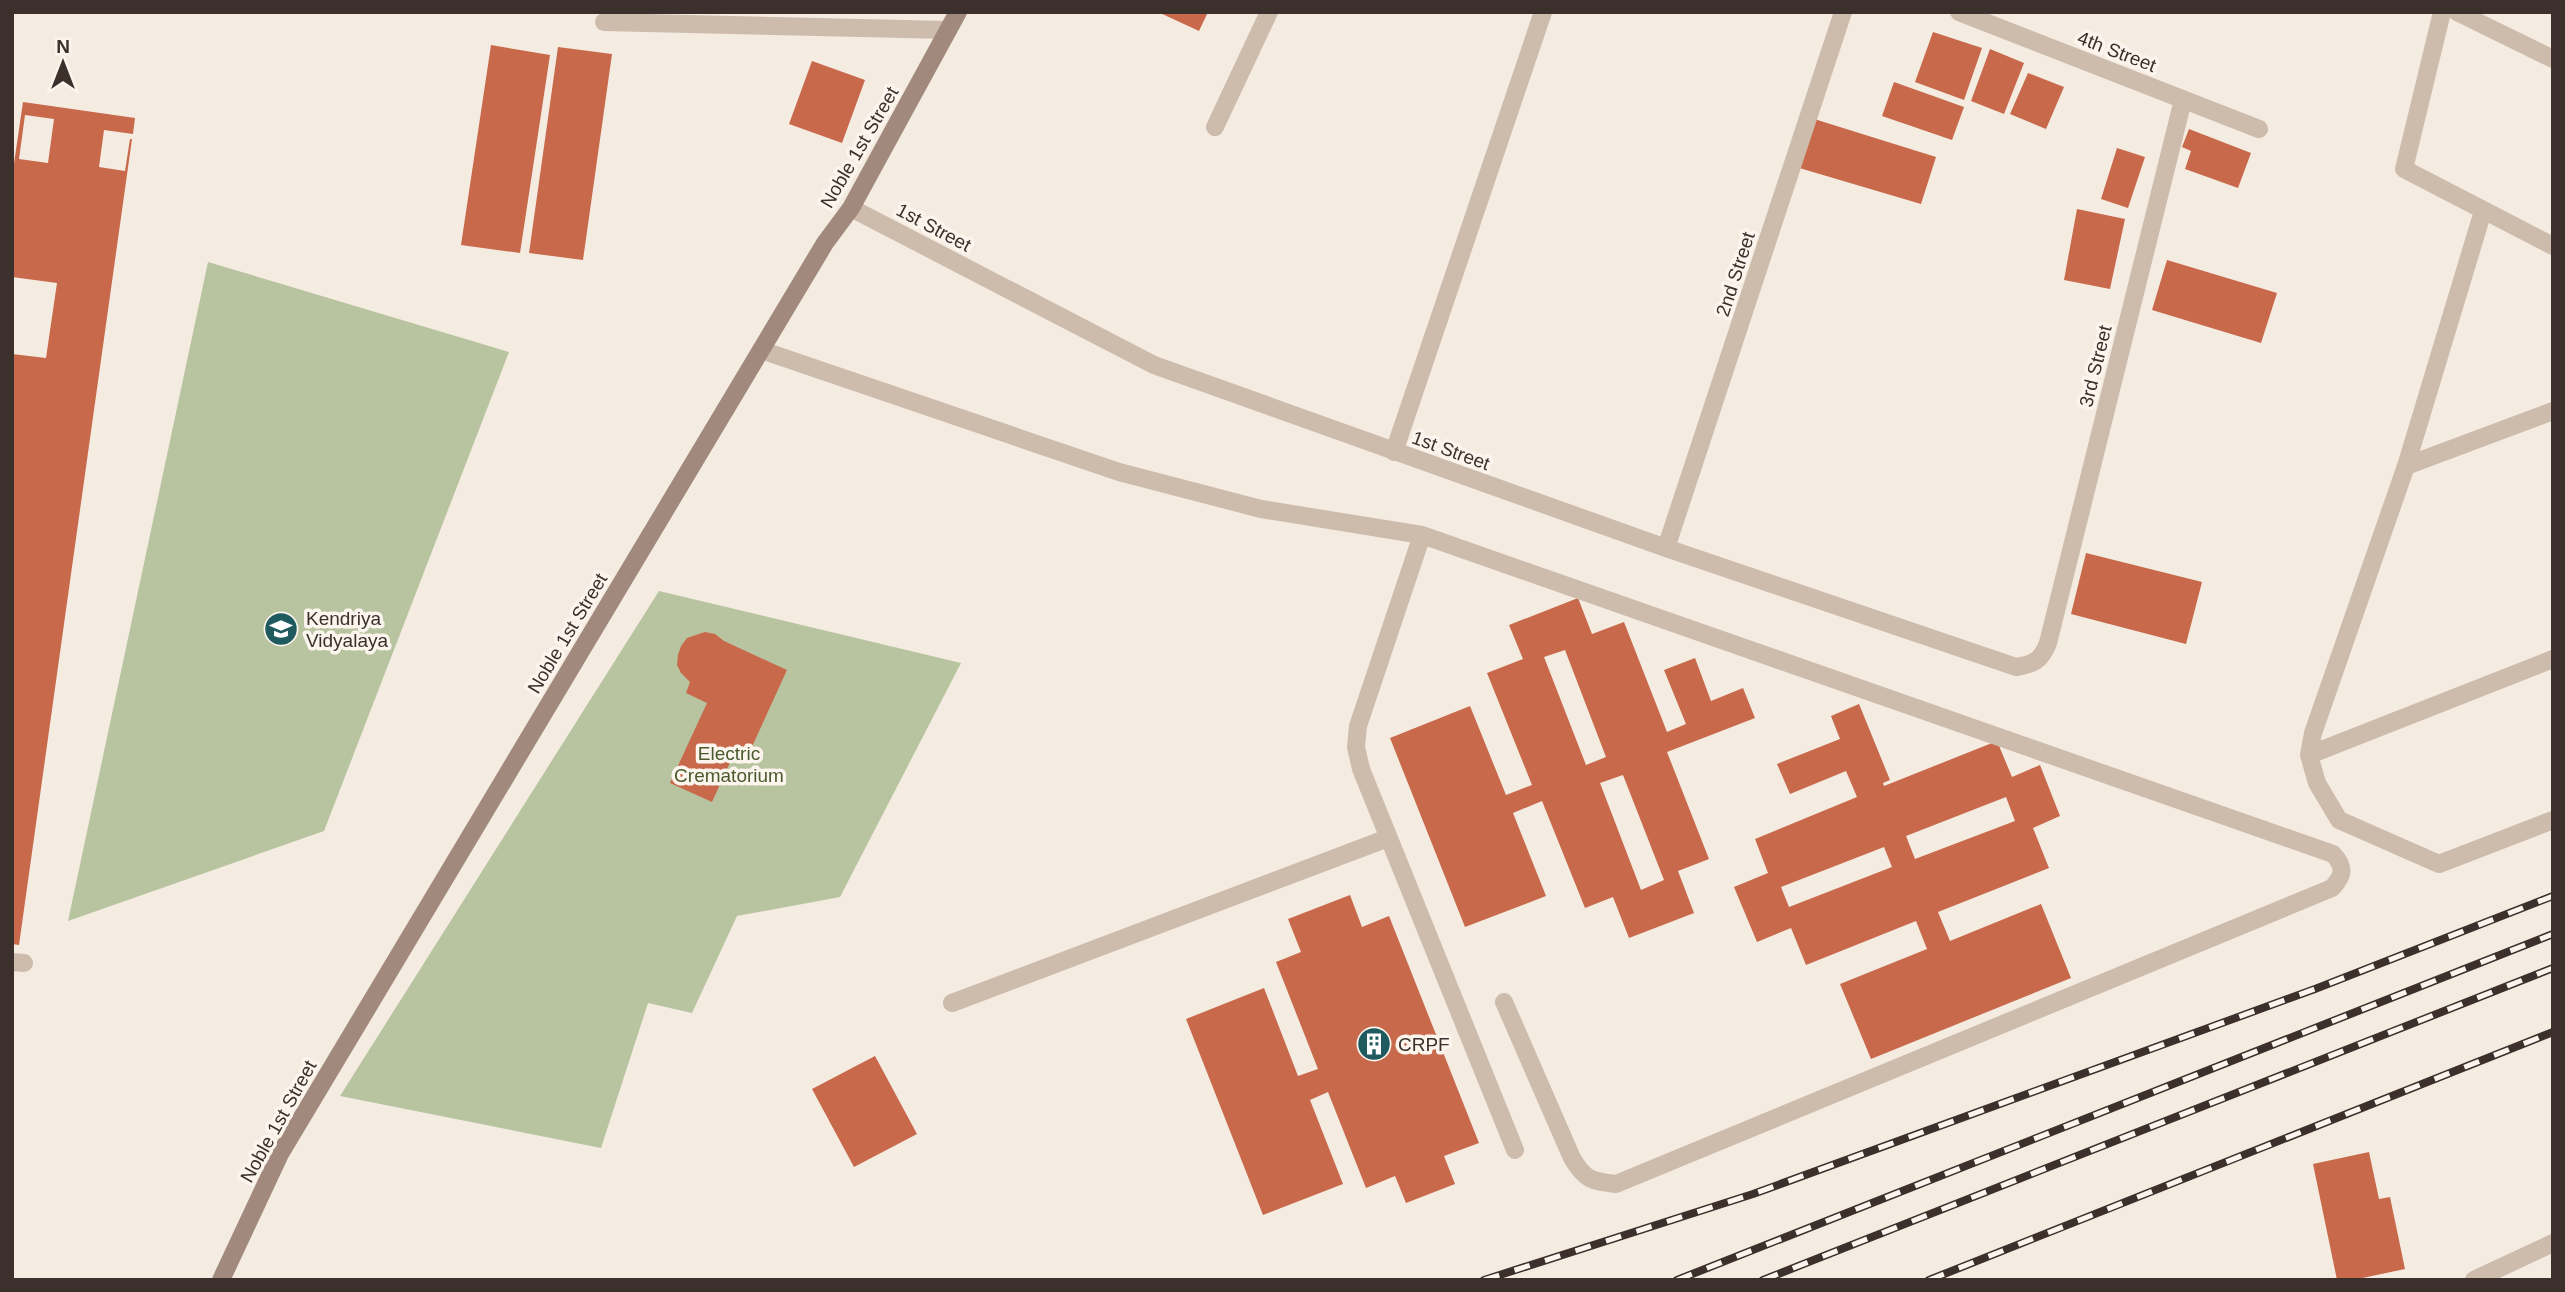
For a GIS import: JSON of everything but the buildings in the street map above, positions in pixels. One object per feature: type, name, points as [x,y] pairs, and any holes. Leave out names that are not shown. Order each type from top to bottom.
[{"type":"street","name":"Noble 1st Street","points":[[221,1280],[280,1154],[825,243],[851,208],[958,12]]},
{"type":"street","points":[[1215,127],[1269,12]]},
{"type":"street","points":[[1394,452],[1543,12]]},
{"type":"street","name":"2nd Street","points":[[1666,548],[1843,12]]},
{"type":"street","name":"4th Street","points":[[1959,12],[2259,130]]},
{"type":"street","points":[[2442,12],[2404,169],[2553,247]]},
{"type":"street","points":[[2457,12],[2553,59]]},
{"type":"street","points":[[604,22],[948,30]]},
{"type":"street","name":"3rd Street","points":[[2048,643],[2183,100]]},
{"type":"street","name":"1st Street","points":[[851,208],[1154,365],[1666,548],[2015,667],[2033,664],[2043,657],[2048,643]]},
{"type":"street","points":[[2483,211],[2406,466],[2313,733],[2309,755],[2317,783],[2339,820],[2439,864],[2553,820]]},
{"type":"street","points":[[761,351],[1119,472],[1261,509],[1422,535],[2333,854],[2341,862],[2343,871],[2341,878],[2332,888],[1616,1184],[1593,1182],[1581,1172],[1572,1158],[1504,1002]]},
{"type":"street","points":[[2406,466],[2553,411]]},
{"type":"street","points":[[1422,535],[1357,726],[1356,747],[1361,769],[1388,838],[1515,1150]]},
{"type":"street","points":[[2309,755],[2553,659]]},
{"type":"street","points":[[952,1003],[1388,838]]},
{"type":"street","points":[[2474,1280],[2553,1243]]},
{"type":"green space","points":[[208,262],[509,352],[324,831],[68,921]]},
{"type":"green space","name":"Electric Crematorium","points":[[659,591],[961,663],[840,897],[737,916],[692,1013],[648,1003],[601,1148],[340,1096]]},
{"type":"railway","points":[[1484,1280],[1753,1194],[2315,989],[2553,896]]},
{"type":"railway","points":[[1677,1280],[2553,934]]},
{"type":"railway","points":[[1763,1280],[2553,968]]},
{"type":"railway","points":[[1929,1280],[2553,1032]]},
{"type":"place","name":"Kendriya Vidyalaya","points":[[281,629]]},
{"type":"place","name":"CRPF","points":[[1374,1044]]}]
